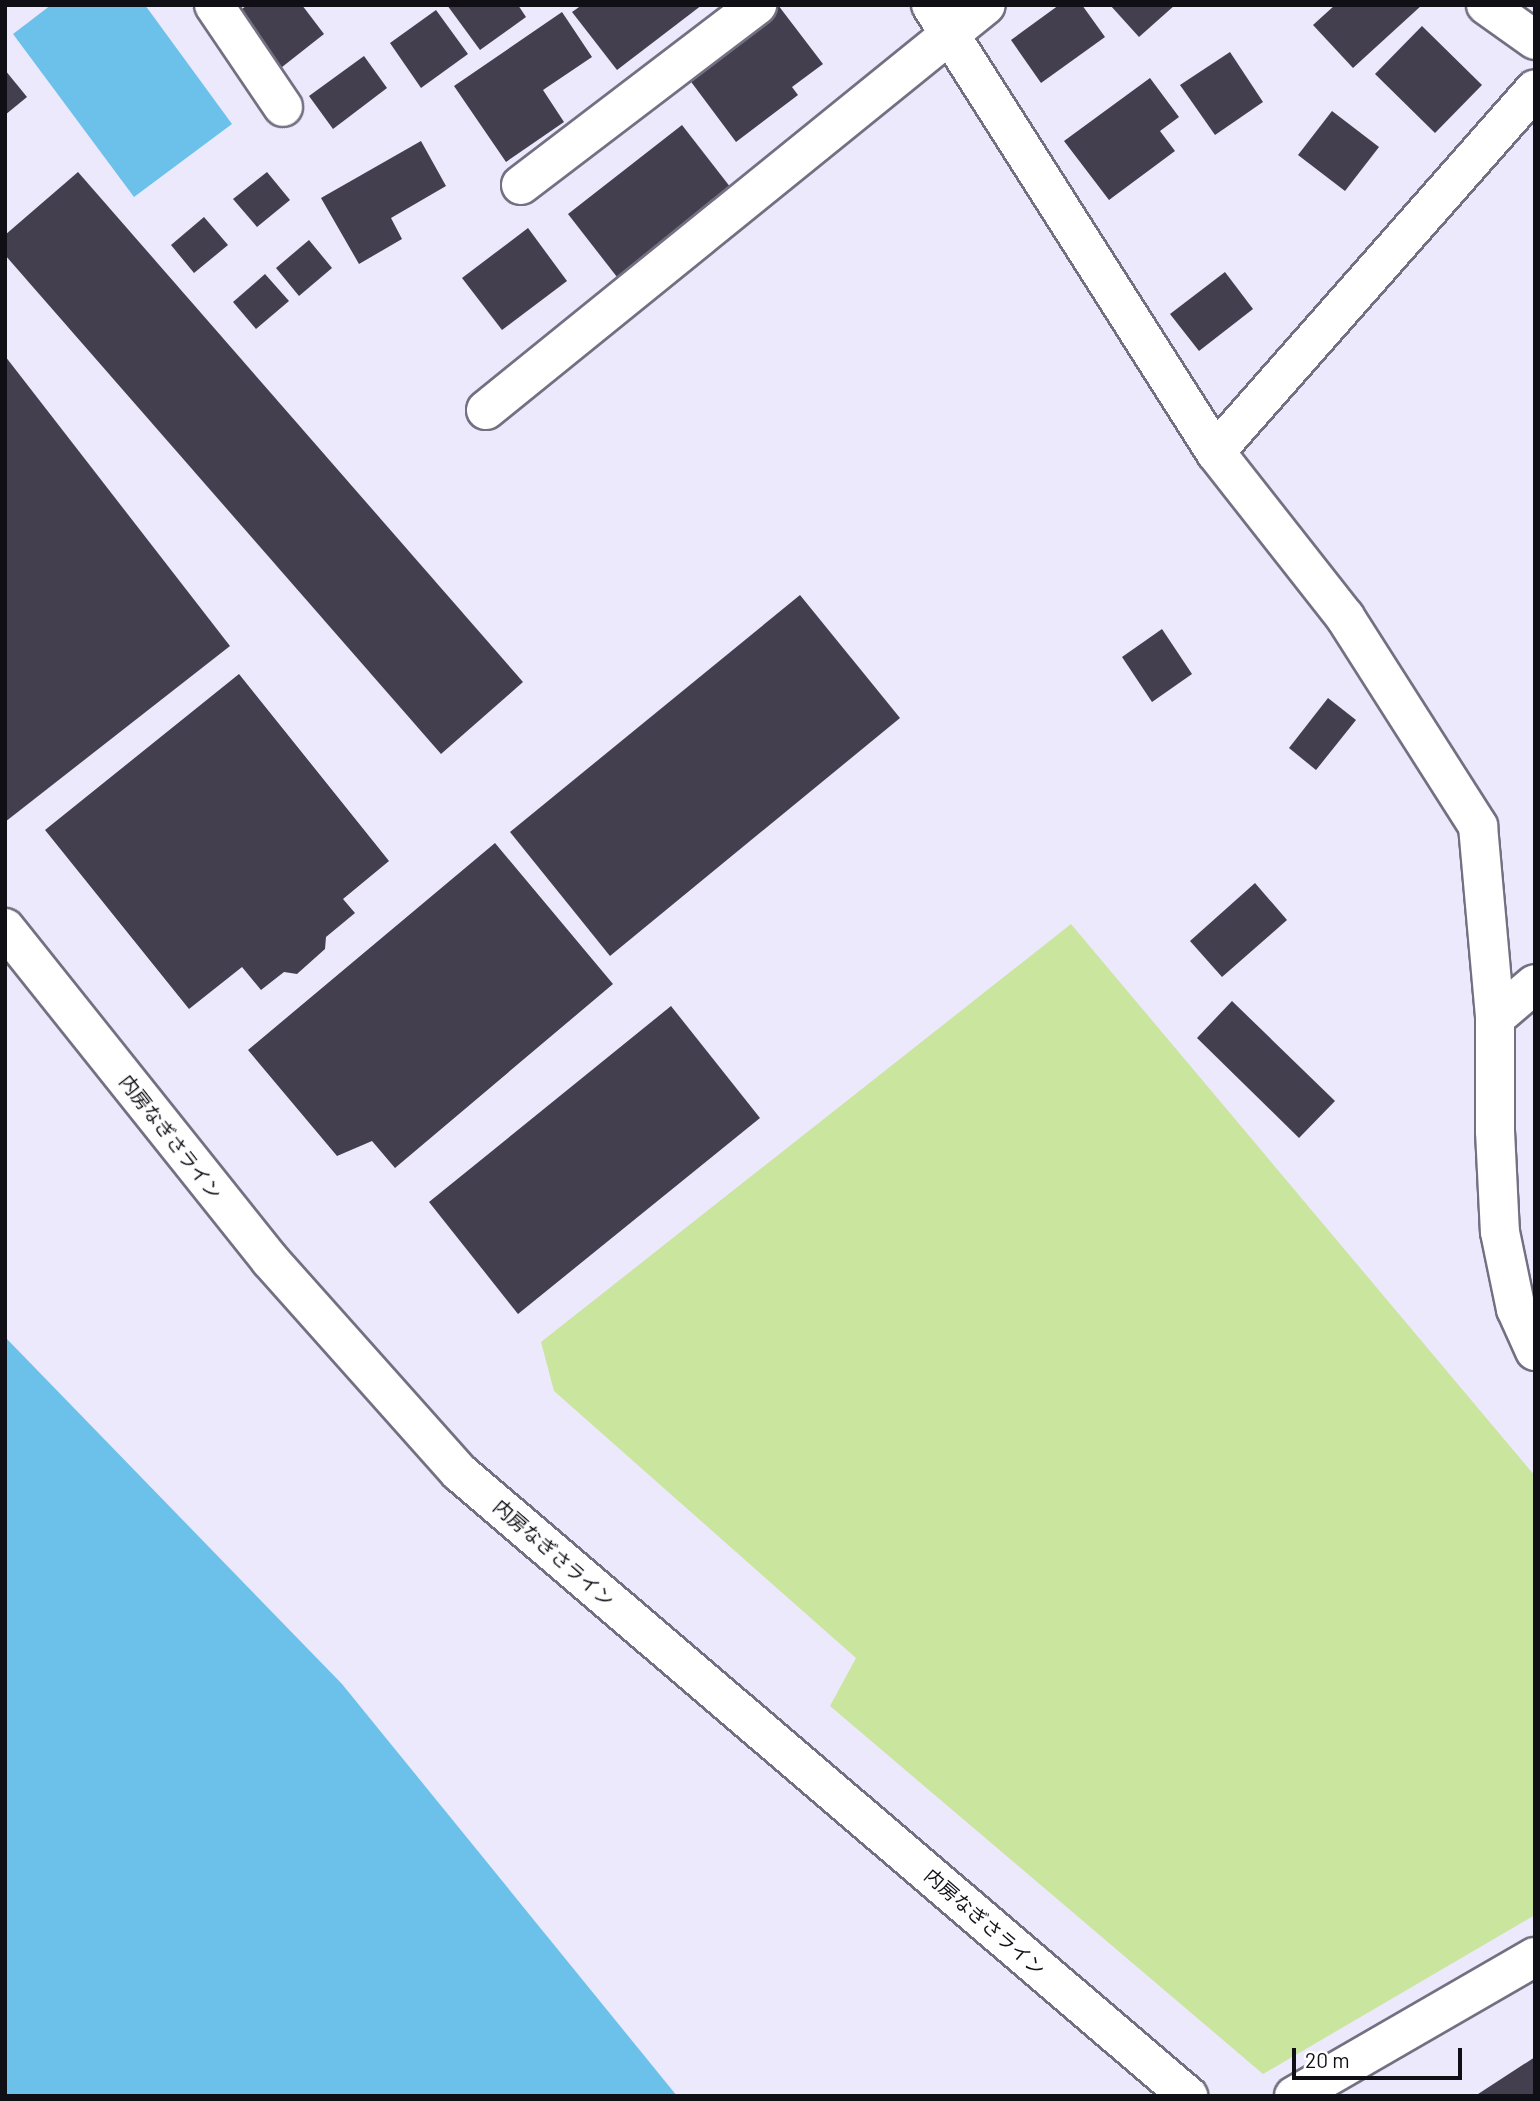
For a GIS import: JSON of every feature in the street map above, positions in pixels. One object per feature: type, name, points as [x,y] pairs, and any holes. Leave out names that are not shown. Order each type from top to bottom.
[{"type":"street","points":[[214,5],[283,107]]},
{"type":"street","points":[[521,185],[757,5]]},
{"type":"street","points":[[486,410],[941,20],[986,5]]},
{"type":"street","points":[[1486,5],[1535,40]]},
{"type":"street","points":[[941,20],[1216,451],[1345,617],[1478,825],[1495,1018],[1495,1131],[1500,1233],[1516,1309],[1535,1351]]},
{"type":"street","points":[[1216,451],[1535,89]]},
{"type":"street","name":"内房なぎさライン","points":[[5,928],[270,1260],[459,1472],[1188,2096]]},
{"type":"street","points":[[1495,1018],[1535,984]]},
{"type":"street","points":[[1294,2096],[1535,1957]]},
{"type":"green space","points":[[1071,924],[1535,1476],[1535,1915],[1263,2074],[830,1706],[856,1658],[554,1391],[541,1342]]},
{"type":"water","points":[[51,5],[145,5],[232,124],[134,197],[13,34]]},
{"type":"water","points":[[5,1337],[342,1684],[677,2096],[5,2096]]},
{"type":"building","points":[[247,5],[302,5],[324,34],[277,71],[235,15]]},
{"type":"building","points":[[447,5],[518,5],[526,17],[480,50]]},
{"type":"building","points":[[582,5],[702,5],[617,70],[572,12]]},
{"type":"building","points":[[778,5],[823,64],[792,87],[798,95],[736,142],[686,75]]},
{"type":"building","points":[[1059,5],[1082,5],[1105,37],[1041,83],[1011,40]]},
{"type":"building","points":[[1110,5],[1175,5],[1139,37]]},
{"type":"building","points":[[1335,5],[1422,5],[1353,68],[1313,25]]},
{"type":"building","points":[[436,10],[468,54],[421,88],[390,43]]},
{"type":"building","points":[[562,12],[592,57],[543,90],[564,122],[506,162],[454,86]]},
{"type":"building","points":[[1422,26],[1482,85],[1435,133],[1375,74]]},
{"type":"building","points":[[1230,52],[1263,102],[1215,135],[1180,85]]},
{"type":"building","points":[[364,56],[387,88],[333,129],[309,96]]},
{"type":"building","points":[[5,70],[27,97],[5,115]]},
{"type":"building","points":[[1150,78],[1179,117],[1160,131],[1175,151],[1109,200],[1064,141]]},
{"type":"building","points":[[1332,111],[1379,147],[1345,191],[1298,155]]},
{"type":"building","points":[[682,125],[731,188],[617,277],[568,214]]},
{"type":"building","points":[[421,141],[446,186],[391,218],[402,239],[359,264],[321,198]]},
{"type":"building","points":[[78,172],[523,682],[441,754],[5,255],[5,235]]},
{"type":"building","points":[[267,172],[290,200],[257,227],[233,199]]},
{"type":"building","points":[[204,217],[228,245],[194,273],[171,245]]},
{"type":"building","points":[[528,228],[567,281],[502,330],[462,278]]},
{"type":"building","points":[[309,240],[332,268],[299,296],[276,268]]},
{"type":"building","points":[[1225,272],[1253,309],[1199,351],[1170,314]]},
{"type":"building","points":[[265,274],[289,301],[256,329],[233,302]]},
{"type":"building","points":[[5,356],[230,646],[5,822]]},
{"type":"building","points":[[800,595],[900,718],[610,956],[510,832]]},
{"type":"building","points":[[1162,629],[1192,674],[1152,702],[1122,657]]},
{"type":"building","points":[[239,674],[389,861],[343,899],[355,913],[326,937],[325,949],[297,974],[284,972],[261,990],[242,967],[189,1009],[45,830]]},
{"type":"building","points":[[1328,698],[1356,720],[1316,770],[1289,748]]},
{"type":"building","points":[[495,843],[613,984],[395,1168],[372,1141],[337,1156],[248,1050]]},
{"type":"building","points":[[1255,883],[1287,920],[1222,977],[1190,941]]},
{"type":"building","points":[[1232,1001],[1335,1101],[1299,1138],[1197,1038]]},
{"type":"building","points":[[671,1006],[760,1118],[518,1314],[429,1202]]},
{"type":"building","points":[[1535,2057],[1535,2096],[1475,2096]]}]
